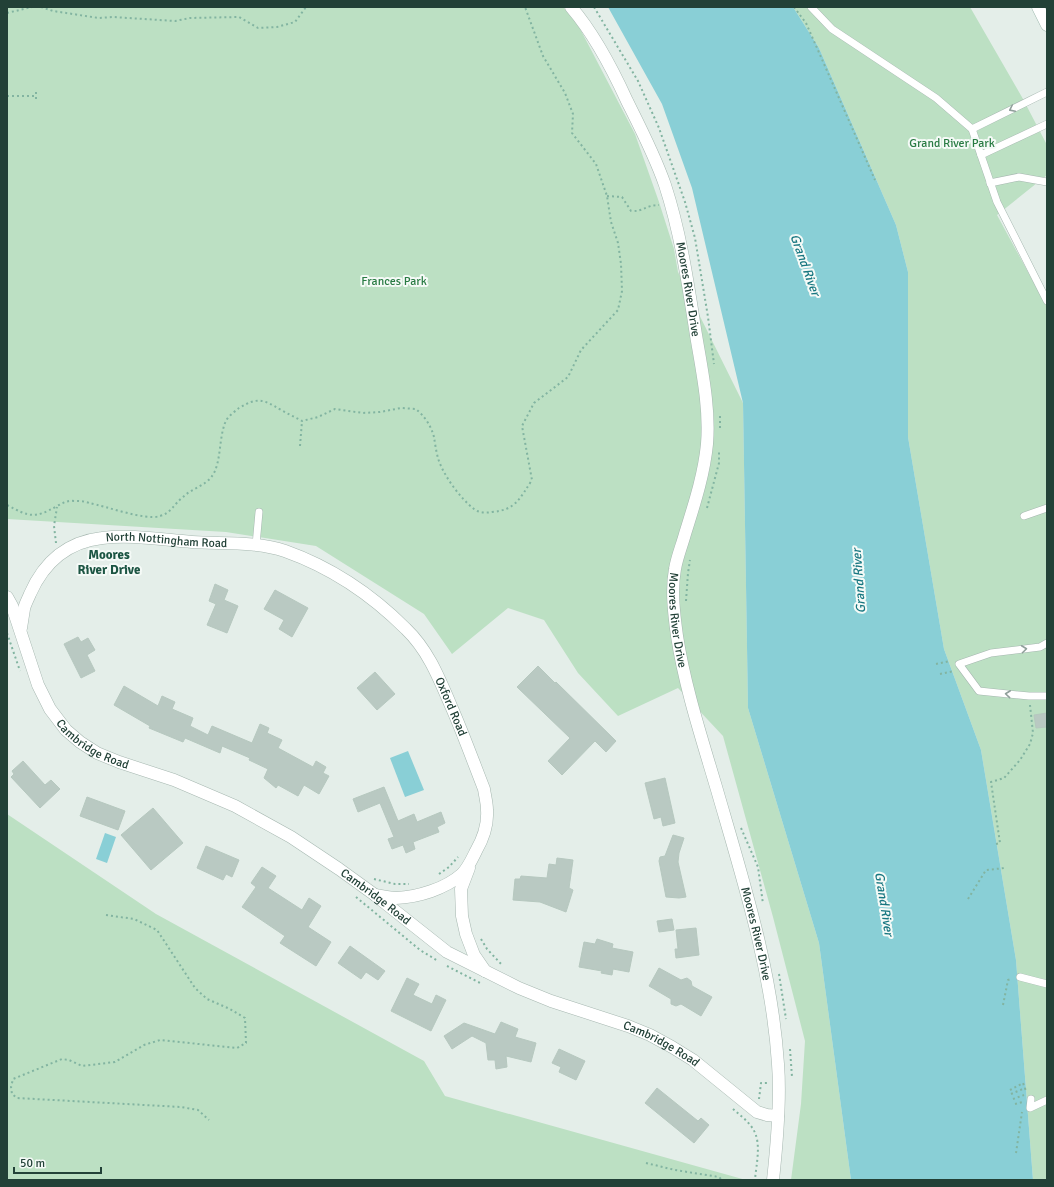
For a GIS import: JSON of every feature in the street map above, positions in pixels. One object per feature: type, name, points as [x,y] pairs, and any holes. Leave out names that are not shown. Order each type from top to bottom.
[{"type":"street","name":"Moores River Drive","points":[[571,7],[580,18],[605,57],[654,158],[671,206],[681,244],[686,272],[704,385],[707,444],[702,473],[674,569],[673,599],[679,650],[693,709],[750,901],[764,965],[775,1027],[779,1083],[773,1180]]},
{"type":"street","points":[[1038,7],[1047,25]]},
{"type":"street","name":"North Nottingham Road","points":[[21,631],[24,608],[43,570],[56,556],[68,548],[84,542],[103,538],[126,537],[256,545],[283,551],[311,563],[348,582]]},
{"type":"street","name":"Oxford Road","points":[[348,582],[370,597],[407,630],[422,648],[435,668],[484,789],[487,811],[486,824],[481,842],[466,858],[462,874],[446,885],[431,891],[396,898],[375,895]]},
{"type":"street","points":[[7,596],[21,631]]},
{"type":"street","name":"Cambridge Road","points":[[21,631],[38,685],[50,709],[66,730],[80,742],[97,753],[119,762],[174,780],[234,806],[292,837],[375,895],[447,952],[519,988],[551,1001],[628,1026],[650,1035],[693,1060],[758,1112],[778,1116]]},
{"type":"street","name":"Oxford Road","points":[[466,858],[461,889],[462,916],[466,934],[474,954],[486,972]]},
{"type":"lane","points":[[811,7],[832,29],[936,98],[972,129],[997,202],[1047,302]]},
{"type":"lane","points":[[972,129],[1047,92]]},
{"type":"lane","points":[[981,155],[1047,124]]},
{"type":"lane","points":[[990,182],[1019,176],[1047,182]]},
{"type":"lane","points":[[1024,516],[1047,508]]},
{"type":"lane","points":[[256,545],[259,512]]},
{"type":"lane","points":[[1047,643],[1040,647],[991,653],[957,664],[979,691],[1029,696],[1047,696]]},
{"type":"lane","points":[[1020,977],[1047,984]]},
{"type":"lane","points":[[1030,1108],[1031,1099]]},
{"type":"lane","points":[[1030,1108],[1047,1100]]},
{"type":"path","points":[[7,12],[32,7]]},
{"type":"path","points":[[41,7],[53,11],[99,18],[113,17],[175,21],[190,18],[238,17],[258,28],[277,27],[295,22],[306,7]]},
{"type":"path","points":[[7,505],[32,516],[71,501],[89,502],[117,511],[155,518],[161,516],[171,511],[182,497],[209,480],[214,473],[225,422],[236,410],[247,403],[257,400],[270,403],[302,421],[318,417],[335,409],[363,413],[380,412],[401,408],[416,409],[428,423],[434,434],[438,458],[445,473],[456,491],[475,510],[485,513],[503,511],[518,502],[532,480],[522,426],[534,403],[568,377],[581,350],[618,310],[622,291],[621,264],[618,243],[610,222],[607,196],[596,164],[572,133],[573,114],[565,93],[543,56],[524,7]]},
{"type":"path","points":[[594,7],[638,81],[659,128],[685,202],[695,238],[701,269],[715,371]]},
{"type":"path","points":[[794,7],[806,23],[875,180]]},
{"type":"path","points":[[7,96],[36,97],[36,92]]},
{"type":"path","points":[[607,196],[622,197],[632,211],[638,212],[648,206],[671,206],[685,202]]},
{"type":"path","points":[[720,415],[720,436]]},
{"type":"path","points":[[300,446],[302,421]]},
{"type":"path","points":[[706,508],[718,463],[719,449]]},
{"type":"path","points":[[56,556],[54,526],[57,507]]},
{"type":"path","points":[[686,602],[688,573],[692,553]]},
{"type":"path","points":[[936,664],[957,664]]},
{"type":"path","points":[[940,674],[957,664]]},
{"type":"path","points":[[996,844],[1000,843],[991,782],[1004,778],[1020,760],[1030,744],[1033,733],[1029,696]]},
{"type":"path","points":[[740,826],[758,867],[764,910]]},
{"type":"path","points":[[438,875],[466,858]]},
{"type":"path","points":[[968,899],[986,870],[1005,868]]},
{"type":"path","points":[[369,876],[395,884],[413,884]]},
{"type":"path","points":[[106,915],[134,919],[157,930],[195,988],[207,999],[230,1009],[245,1018],[246,1042],[237,1048],[160,1040],[144,1045],[115,1062],[82,1066],[69,1060],[62,1060],[13,1079],[11,1087],[12,1094],[17,1098],[181,1107],[198,1110],[209,1120]]},
{"type":"path","points":[[480,937],[487,949],[502,965],[507,968]]},
{"type":"path","points":[[777,969],[781,984],[786,1019]]},
{"type":"path","points":[[1004,1005],[1008,980],[1020,977]]},
{"type":"path","points":[[753,1095],[759,1100],[761,1082],[791,1084],[792,1069],[790,1048]]},
{"type":"path","points":[[1010,1090],[1023,1083],[1027,1093],[1013,1099]]},
{"type":"path","points":[[1011,1094],[1025,1088]]},
{"type":"path","points":[[1016,1153],[1022,1112],[1030,1108]]},
{"type":"path","points":[[754,1131],[758,1112]]},
{"type":"path","points":[[646,1163],[675,1170],[718,1177],[722,1180]]},
{"type":"green space","name":"Frances Park","points":[[7,7],[563,7],[576,21],[635,134],[674,249],[678,272],[743,403],[748,708],[819,943],[851,1180],[791,1180],[801,1104],[805,1041],[773,917],[723,736],[678,688],[618,716],[578,673],[544,620],[508,608],[452,654],[424,614],[316,546],[226,532],[7,519]]},
{"type":"green space","name":"Grand River Park","points":[[793,7],[970,7],[1023,99],[1047,145],[1047,175],[997,215],[1047,307],[1047,1180],[1033,1180],[1016,960],[981,750],[944,649],[908,437],[908,272],[896,225],[819,48]]},
{"type":"green space","points":[[7,814],[156,914],[424,1061],[445,1096],[746,1180],[7,1180]]},
{"type":"water","name":"Grand River","points":[[608,7],[793,7],[819,48],[896,225],[908,272],[908,437],[944,649],[981,750],[1016,960],[1033,1180],[851,1180],[819,943],[748,708],[743,403],[692,188],[662,104]]},
{"type":"water","points":[[408,751],[424,790],[405,797],[390,758]]},
{"type":"water","points":[[105,833],[116,837],[107,863],[96,859]]},
{"type":"building","points":[[215,584],[228,590],[224,600],[238,606],[227,633],[207,625],[216,604],[209,601]]},
{"type":"building","points":[[275,590],[308,608],[292,637],[279,629],[284,620],[264,609]]},
{"type":"building","points":[[78,637],[81,642],[88,638],[95,650],[87,655],[95,671],[81,678],[64,644]]},
{"type":"building","points":[[538,666],[616,741],[606,752],[595,741],[562,775],[548,761],[570,738],[517,687]]},
{"type":"building","points":[[375,672],[395,694],[377,710],[357,688]]},
{"type":"building","points":[[124,686],[158,706],[162,696],[175,702],[172,709],[193,718],[190,726],[208,735],[212,726],[252,743],[260,724],[269,728],[267,733],[282,740],[278,748],[313,767],[316,761],[326,767],[323,773],[329,776],[319,794],[304,785],[298,796],[278,785],[276,788],[264,778],[268,769],[249,760],[250,758],[222,746],[220,753],[185,738],[183,742],[149,728],[150,726],[114,705]]},
{"type":"building","points":[[1047,713],[1047,727],[1036,728],[1034,715]]},
{"type":"building","points":[[23,761],[45,785],[51,780],[60,789],[40,808],[11,777],[14,774],[12,771]]},
{"type":"building","points":[[665,778],[675,823],[663,826],[661,817],[654,819],[645,783]]},
{"type":"building","points":[[384,787],[398,821],[414,814],[417,822],[441,812],[445,823],[437,827],[439,832],[413,842],[415,849],[406,853],[403,845],[392,849],[388,839],[394,837],[380,803],[358,812],[353,799]]},
{"type":"building","points":[[87,797],[125,811],[118,830],[80,816]]},
{"type":"building","points":[[153,808],[183,843],[151,870],[121,835]]},
{"type":"building","points":[[673,835],[684,838],[679,853],[678,862],[686,897],[666,897],[659,861],[660,857],[665,856]]},
{"type":"building","points":[[206,846],[239,860],[232,877],[226,874],[223,880],[197,868]]},
{"type":"building","points":[[557,858],[573,860],[569,888],[573,890],[566,912],[540,902],[513,900],[515,879],[520,879],[521,876],[547,878],[549,864],[556,865]]},
{"type":"building","points":[[262,867],[276,876],[268,888],[302,910],[309,898],[321,906],[308,927],[331,942],[316,966],[280,943],[285,936],[242,907],[256,887],[251,883]]},
{"type":"building","points":[[672,919],[674,930],[659,932],[657,921]]},
{"type":"building","points":[[696,928],[699,955],[676,958],[675,949],[678,949],[676,930]]},
{"type":"building","points":[[597,939],[613,944],[612,948],[633,952],[629,972],[613,969],[612,975],[601,973],[602,971],[579,967],[584,942],[595,944]]},
{"type":"building","points":[[350,946],[385,971],[378,980],[366,972],[361,979],[338,963]]},
{"type":"building","points":[[659,968],[681,980],[687,978],[691,981],[692,986],[712,997],[701,1016],[681,1004],[676,1006],[671,1004],[671,999],[649,986]]},
{"type":"building","points":[[407,978],[419,984],[413,995],[432,1004],[436,995],[446,1000],[431,1031],[391,1011]]},
{"type":"building","points":[[501,1022],[518,1029],[515,1037],[536,1043],[531,1062],[506,1056],[507,1067],[496,1069],[495,1060],[488,1060],[486,1043],[472,1036],[452,1049],[444,1036],[464,1023],[495,1034]]},
{"type":"building","points":[[559,1049],[585,1061],[576,1080],[559,1072],[561,1067],[552,1063]]},
{"type":"building","points":[[657,1088],[698,1121],[701,1118],[709,1125],[694,1143],[645,1103]]},
{"type":"district","name":"Moores River Drive","points":[[109,562]]}]
